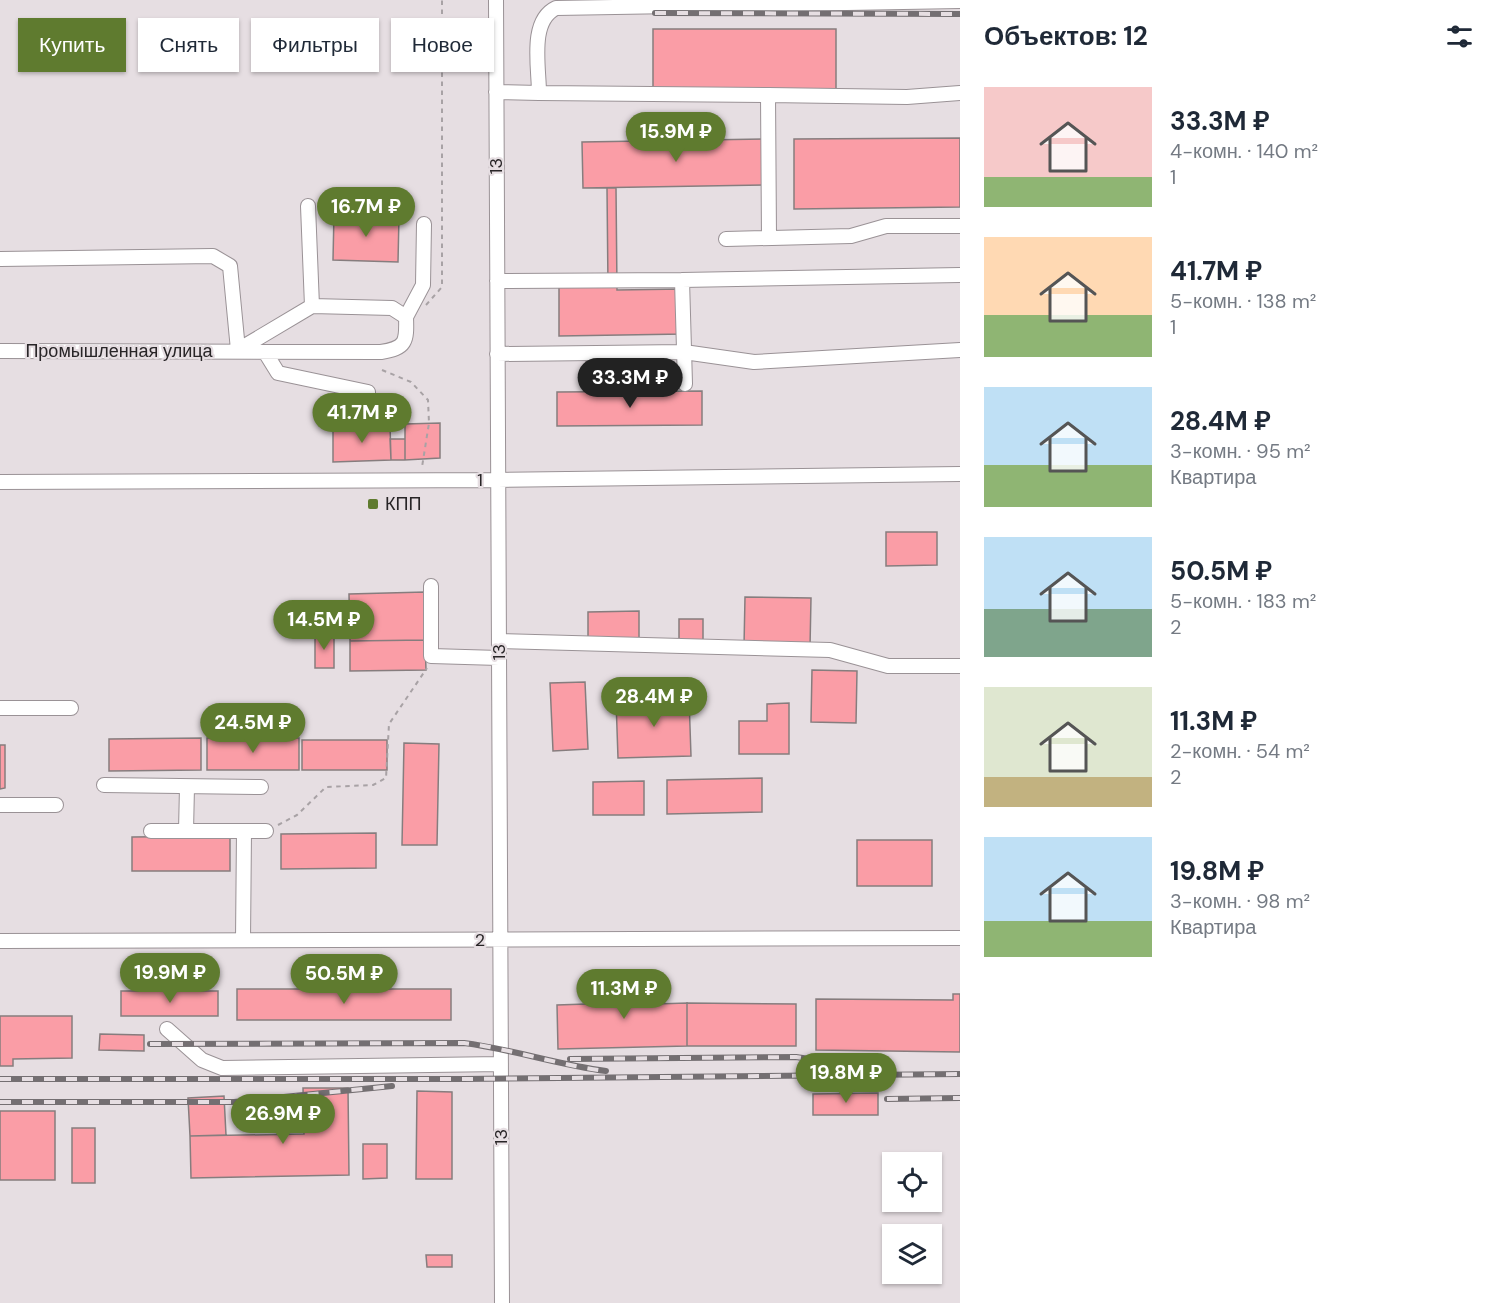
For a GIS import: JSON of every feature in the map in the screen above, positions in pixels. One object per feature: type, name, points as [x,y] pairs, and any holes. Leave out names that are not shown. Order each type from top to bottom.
[{"type":"street","name":"13","points":[[496,0],[502,1303]]},
{"type":"street","points":[[539,93],[539,26],[545,13],[556,8],[960,1]]},
{"type":"street","points":[[496,92],[908,97],[960,93]]},
{"type":"street","points":[[768,95],[769,238]]},
{"type":"street","points":[[308,206],[312,306],[392,308],[406,317],[423,285],[424,224]]},
{"type":"street","points":[[726,239],[851,236],[885,226],[960,226]]},
{"type":"street","points":[[0,259],[213,256],[230,266],[238,350]]},
{"type":"street","points":[[497,281],[960,275]]},
{"type":"street","points":[[682,280],[685,384]]},
{"type":"street","name":"Промышленная улица","points":[[238,350],[312,306]]},
{"type":"street","name":"Промышленная улица","points":[[0,351],[381,352],[397,350],[403,344],[406,317]]},
{"type":"street","points":[[497,354],[684,352],[754,362],[960,350]]},
{"type":"street","points":[[265,352],[278,373],[368,392]]},
{"type":"street","name":"1","points":[[0,482],[498,480],[960,474]]},
{"type":"street","points":[[431,586],[431,656],[433,658],[499,658]]},
{"type":"street","points":[[499,641],[830,650],[888,666],[960,666]]},
{"type":"street","points":[[0,708],[71,708]]},
{"type":"street","points":[[105,785],[261,787]]},
{"type":"street","points":[[186,831],[187,787]]},
{"type":"street","points":[[0,805],[56,805]]},
{"type":"street","points":[[151,831],[266,831]]},
{"type":"street","points":[[243,831],[243,940]]},
{"type":"street","name":"2","points":[[0,941],[960,938]]},
{"type":"street","points":[[167,1029],[202,1060],[222,1068],[501,1064]]},
{"type":"path","points":[[406,317],[429,304],[442,287],[442,0]]},
{"type":"path","points":[[382,370],[411,382],[428,400],[429,423],[422,459]]},
{"type":"path","points":[[266,831],[297,815],[326,787],[373,785],[386,778],[391,719],[433,658]]},
{"type":"building","points":[[653,29],[836,29],[836,90],[653,90]]},
{"type":"building","points":[[960,138],[960,207],[794,209],[794,139]]},
{"type":"building","points":[[770,139],[770,185],[583,188],[582,142]]},
{"type":"building","points":[[607,188],[616,188],[617,290],[683,289],[684,334],[559,336],[559,287],[608,287]]},
{"type":"building","points":[[334,214],[399,216],[398,262],[333,260]]},
{"type":"building","points":[[702,391],[702,425],[557,426],[557,392]]},
{"type":"building","points":[[440,423],[440,458],[405,460],[405,424]]},
{"type":"building","points":[[390,425],[391,460],[333,462],[333,427]]},
{"type":"building","points":[[390,439],[405,439],[405,460],[391,460]]},
{"type":"building","points":[[886,532],[937,532],[937,565],[886,566]]},
{"type":"building","points":[[425,592],[425,640],[350,641],[349,594]]},
{"type":"building","points":[[745,597],[811,598],[810,647],[744,646]]},
{"type":"building","points":[[639,611],[639,645],[588,645],[588,612]]},
{"type":"building","points":[[679,619],[703,619],[703,645],[679,645]]},
{"type":"building","points":[[315,634],[334,634],[334,668],[315,668]]},
{"type":"building","points":[[425,640],[426,670],[350,671],[350,641]]},
{"type":"building","points":[[812,670],[857,671],[856,723],[811,722]]},
{"type":"building","points":[[585,682],[588,749],[553,751],[550,683]]},
{"type":"building","points":[[689,698],[691,756],[618,758],[616,700]]},
{"type":"building","points":[[789,703],[789,754],[739,754],[739,721],[767,721],[767,704]]},
{"type":"building","points":[[201,738],[201,770],[109,771],[109,739]]},
{"type":"building","points":[[207,738],[299,738],[299,770],[207,770]]},
{"type":"building","points":[[302,740],[387,740],[387,770],[302,770]]},
{"type":"building","points":[[404,743],[439,744],[437,845],[402,845]]},
{"type":"building","points":[[0,745],[5,745],[5,788],[0,789]]},
{"type":"building","points":[[762,778],[762,812],[667,814],[667,780]]},
{"type":"building","points":[[644,781],[644,815],[593,815],[593,782]]},
{"type":"building","points":[[376,833],[376,868],[281,869],[281,834]]},
{"type":"building","points":[[230,836],[230,871],[132,871],[132,837]]},
{"type":"building","points":[[857,840],[932,840],[932,886],[857,886]]},
{"type":"building","points":[[655,975],[656,1004],[687,1003],[687,1046],[558,1049],[557,1005],[616,1003],[615,976]]},
{"type":"building","points":[[237,989],[451,989],[451,1020],[237,1020]]},
{"type":"building","points":[[121,991],[218,991],[218,1016],[121,1016]]},
{"type":"building","points":[[953,994],[960,994],[960,1052],[816,1050],[816,999],[953,1000]]},
{"type":"building","points":[[687,1003],[796,1004],[796,1046],[687,1046]]},
{"type":"building","points":[[0,1016],[72,1016],[72,1058],[13,1059],[13,1066],[0,1066]]},
{"type":"building","points":[[100,1034],[144,1035],[144,1051],[99,1050]]},
{"type":"building","points":[[303,1088],[348,1088],[349,1175],[191,1178],[190,1136],[304,1134]]},
{"type":"building","points":[[417,1091],[452,1092],[452,1179],[416,1179]]},
{"type":"building","points":[[878,1093],[878,1115],[813,1115],[813,1094]]},
{"type":"building","points":[[224,1096],[226,1135],[190,1136],[188,1098]]},
{"type":"building","points":[[0,1111],[55,1111],[55,1180],[0,1180]]},
{"type":"building","points":[[72,1128],[95,1128],[95,1183],[72,1183]]},
{"type":"building","points":[[363,1144],[387,1144],[387,1178],[363,1179]]},
{"type":"building","points":[[426,1255],[452,1255],[452,1267],[427,1267]]},
{"type":"railway","points":[[655,13],[960,14]]},
{"type":"railway","points":[[150,1044],[464,1043],[606,1071]]},
{"type":"railway","points":[[570,1059],[796,1057],[869,1068]]},
{"type":"railway","points":[[0,1079],[463,1079],[960,1074]]},
{"type":"railway","points":[[0,1102],[234,1102],[392,1086]]},
{"type":"railway","points":[[887,1099],[960,1098]]},
{"type":"place","name":"КПП","points":[[373,504]]}]
